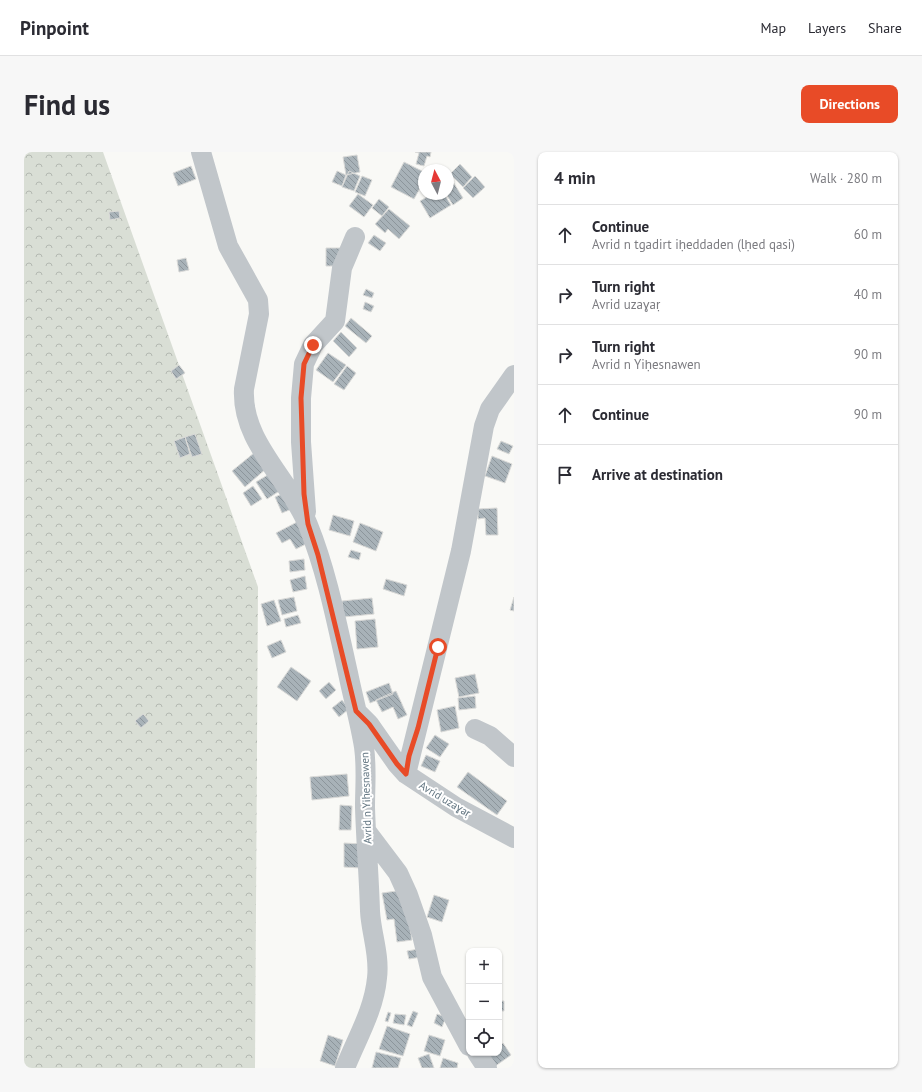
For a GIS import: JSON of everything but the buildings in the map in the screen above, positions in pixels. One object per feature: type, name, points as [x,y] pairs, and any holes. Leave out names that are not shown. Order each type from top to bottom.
[{"type":"street","name":"Avrid n Yiḥesnawen","points":[[201,152],[228,246],[255,292],[260,307],[244,389],[243,402],[246,416],[250,429],[260,447],[290,490],[308,524],[318,555],[364,746],[367,780],[365,805],[370,914],[378,965],[370,1014],[345,1068]]},
{"type":"street","points":[[308,524],[301,442],[301,398],[304,364],[313,345],[335,321],[342,268],[355,237]]},
{"type":"street","points":[[406,774],[461,551],[484,426],[490,409],[514,375]]},
{"type":"street","name":"Avrid uzaɣaṛ","points":[[356,711],[369,724],[397,764],[406,774],[456,807],[514,838]]},
{"type":"street","points":[[475,729],[490,736],[514,756]]},
{"type":"street","points":[[367,832],[401,880],[422,935],[432,977],[466,1040]]},
{"type":"street","points":[[479,1056],[487,1068]]},
{"type":"green space","points":[[24,152],[103,152],[258,587],[255,1068],[24,1068]]},
{"type":"route","points":[[313,345],[304,364],[301,398],[301,442],[304,494],[308,524],[318,555],[343,652],[356,711],[369,724],[397,764],[406,774],[409,756],[418,728],[438,647]]}]
